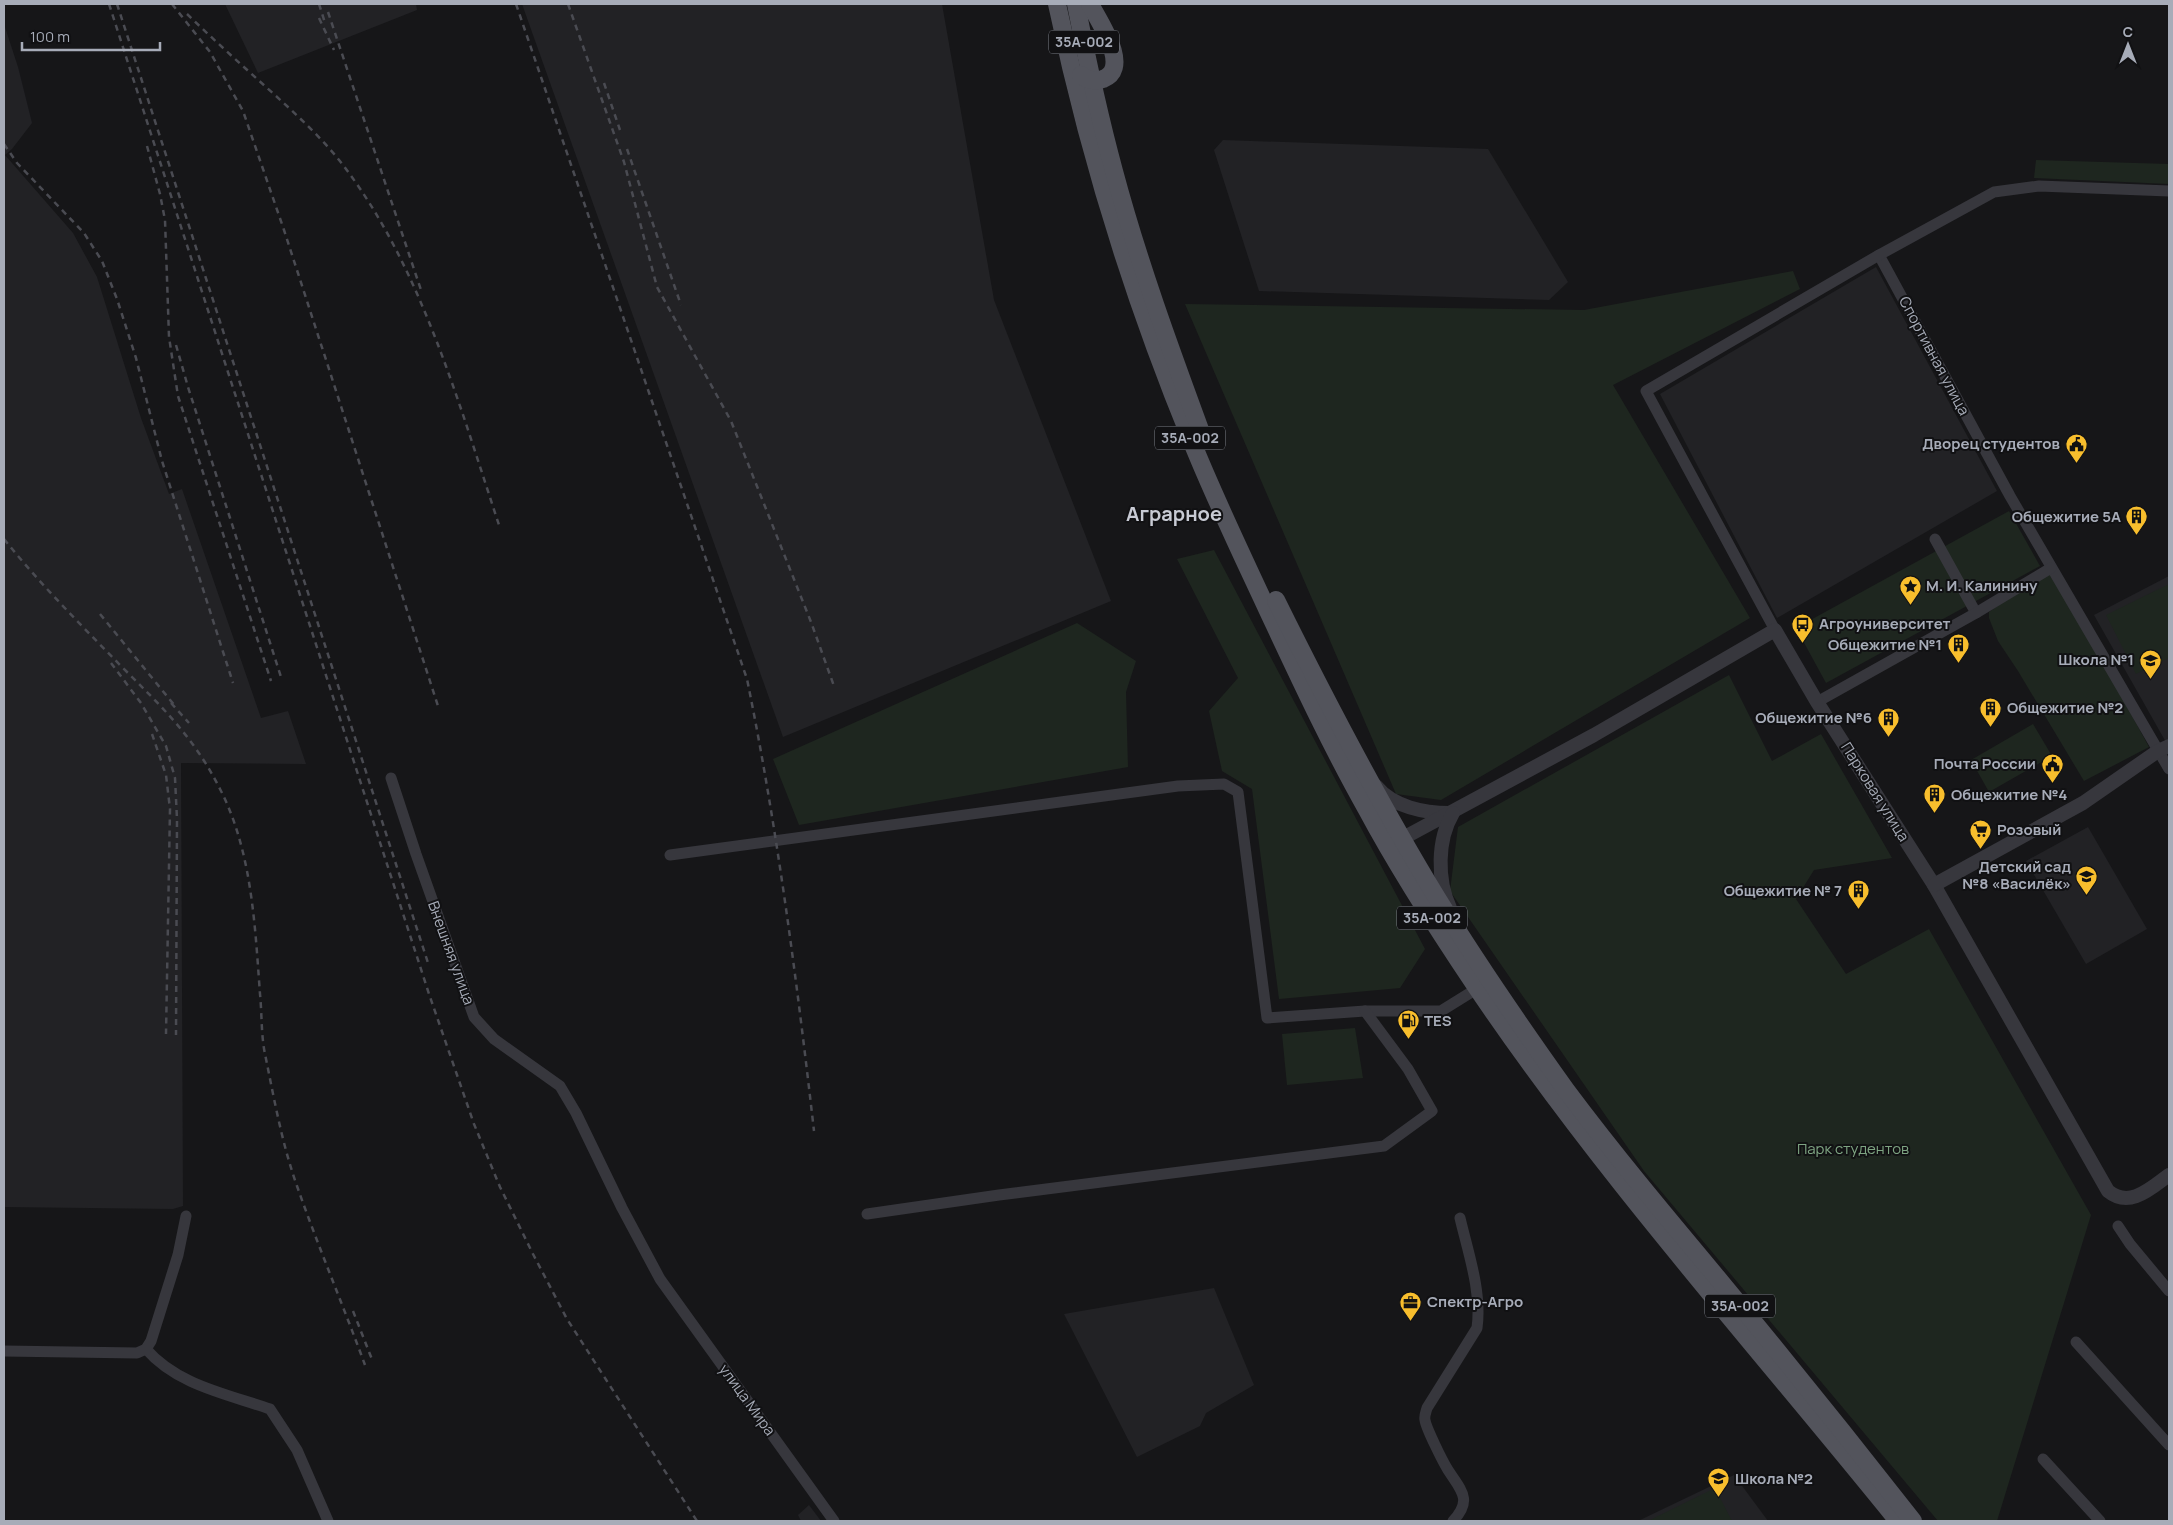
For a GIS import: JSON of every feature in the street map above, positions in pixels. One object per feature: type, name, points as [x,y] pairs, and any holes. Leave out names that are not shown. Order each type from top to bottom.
[{"type":"main road","name":"35А-002","points":[[1057,4],[1070,66],[1120,242],[1143,314],[1192,442],[1228,525],[1320,720],[1395,843],[1478,988],[1554,1096],[1612,1174],[1901,1521]]},
{"type":"main road","name":"35А-002","points":[[1076,4],[1116,180],[1150,291],[1202,437],[1237,522],[1362,768],[1395,843],[1567,1091],[1666,1216],[1872,1468],[1901,1521]]},
{"type":"main road","points":[[1070,66],[1084,78],[1092,80],[1102,80],[1108,76],[1114,67],[1115,60],[1112,47],[1090,4]]},
{"type":"street","points":[[1879,255],[1994,192],[2039,186],[2169,192]]},
{"type":"street","name":"Парковая улица","points":[[1879,255],[1646,391],[1775,630],[1817,702],[1934,885],[2108,1191],[2118,1197],[2134,1198],[2169,1175]]},
{"type":"street","name":"Спортивная улица","points":[[1879,255],[2051,568],[2164,748],[2169,769]]},
{"type":"street","points":[[1935,539],[1976,613]]},
{"type":"street","points":[[1817,702],[1976,613],[2051,568]]},
{"type":"street","points":[[1395,843],[1594,735],[1775,630]]},
{"type":"street","points":[[1934,885],[2083,803],[2164,748]]},
{"type":"street","points":[[1362,768],[1382,793],[1394,800],[1429,812],[1453,812]]},
{"type":"street","name":"Внешняя улица","points":[[391,778],[474,1017],[494,1039],[560,1086],[576,1113],[622,1208],[660,1279]]},
{"type":"street","points":[[670,855],[1178,786],[1224,784],[1238,792],[1267,1018],[1365,1011],[1441,1012],[1478,988]]},
{"type":"street","points":[[1453,812],[1448,822],[1443,843],[1442,882],[1445,898],[1460,935]]},
{"type":"street","points":[[867,1214],[1018,1192],[1384,1146],[1432,1111],[1408,1069],[1365,1011]]},
{"type":"street","points":[[4,1351],[137,1353],[146,1349],[151,1341],[178,1256],[186,1216]]},
{"type":"street","points":[[1452,1521],[1461,1512],[1464,1502],[1463,1492],[1447,1469],[1425,1419],[1426,1408],[1477,1328],[1479,1318],[1474,1280],[1460,1218]]},
{"type":"street","points":[[2118,1226],[2130,1244],[2169,1290]]},
{"type":"street","name":"улица Мира","points":[[660,1279],[834,1521]]},
{"type":"street","points":[[2076,1342],[2169,1445]]},
{"type":"street","points":[[146,1349],[158,1363],[213,1392],[270,1409],[298,1450],[328,1521]]},
{"type":"street","points":[[2042,1458],[2100,1521]]},
{"type":"shaded area","points":[[225,4],[416,4],[417,10],[258,73]]},
{"type":"shaded area","points":[[522,4],[942,4],[994,300],[1111,601],[783,737]]},
{"type":"shaded area","points":[[4,24],[18,67],[32,123],[5,155],[73,233],[97,277],[141,418],[169,494],[182,489],[261,718],[288,711],[306,764],[181,763],[183,1206],[173,1209],[4,1207]]},
{"type":"shaded area","points":[[1223,140],[1488,149],[1568,282],[1549,300],[1259,291],[1214,150]]},
{"type":"shaded area","points":[[1876,267],[1997,491],[1777,618],[1660,394]]},
{"type":"shaded area","name":"Школа №1","points":[[2169,576],[2169,743],[2167,744],[2094,615]]},
{"type":"shaded area","name":"Детский сад №8 «Василёк»","points":[[2088,827],[2147,929],[2086,964],[2026,861]]},
{"type":"shaded area","points":[[1214,1288],[1254,1385],[1206,1413],[1200,1426],[1137,1457],[1064,1314]]},
{"type":"shaded area","name":"Школа №2","points":[[1734,1475],[1768,1521],[1638,1521]]},
{"type":"shaded area","points":[[809,1505],[821,1521],[801,1521],[798,1515]]},
{"type":"green space","points":[[2036,160],[2169,164],[2169,184],[2034,178]]},
{"type":"green space","points":[[1793,271],[1800,289],[1613,385],[1750,618],[1441,800],[1396,794],[1185,304],[1584,310]]},
{"type":"green space","points":[[2009,511],[2040,566],[1826,683],[1796,628]]},
{"type":"green space","points":[[1214,550],[1425,949],[1400,988],[1279,999],[1252,789],[1222,771],[1209,711],[1238,678],[1177,559]]},
{"type":"green space","points":[[2051,568],[2149,747],[2084,781],[1998,641],[1989,618],[1989,612]]},
{"type":"green space","points":[[2169,584],[2169,658],[2136,674],[2106,615]]},
{"type":"green space","points":[[1077,623],[1136,661],[1126,692],[1128,767],[799,825],[773,759]]},
{"type":"green space","name":"Парк студентов","points":[[1729,675],[1772,761],[1821,734],[1892,858],[1814,870],[1796,899],[1846,974],[1929,929],[2091,1215],[1997,1521],[1938,1521],[1644,1171],[1450,891],[1458,827]]},
{"type":"green space","points":[[2033,724],[2052,756],[1989,792],[1971,760]]},
{"type":"green space","points":[[1355,1028],[1363,1078],[1287,1085],[1282,1034]]},
{"type":"green space","points":[[1715,1488],[1732,1521],[1648,1521]]},
{"type":"railway","points":[[109,4],[429,994],[474,1124],[500,1187],[567,1319],[697,1521]]},
{"type":"railway","points":[[117,4],[429,966]]},
{"type":"railway","points":[[172,4],[210,52],[243,111],[284,230],[438,706]]},
{"type":"railway","points":[[319,4],[325,23]]},
{"type":"railway","points":[[516,4],[747,679],[768,791],[785,904],[814,1131]]},
{"type":"railway","points":[[568,4],[624,162],[657,287],[731,421],[811,622],[834,686]]},
{"type":"railway","points":[[328,12],[422,293]]},
{"type":"railway","points":[[187,14],[322,140],[346,169],[373,208],[418,295],[453,387],[499,525]]},
{"type":"railway","points":[[319,18],[334,50]]},
{"type":"railway","points":[[604,83],[620,130]]},
{"type":"railway","points":[[4,144],[17,163],[84,233],[102,261],[117,299],[136,358],[162,461],[233,683]]},
{"type":"railway","points":[[147,146],[165,220],[169,337],[178,396],[271,681]]},
{"type":"railway","points":[[627,149],[681,305]]},
{"type":"railway","points":[[176,345],[281,677]]},
{"type":"railway","points":[[4,539],[61,604],[176,723],[210,770],[231,813],[239,838],[250,889],[254,916],[262,1032],[283,1137],[305,1208],[365,1365]]},
{"type":"railway","points":[[100,614],[175,706]]},
{"type":"railway","points":[[111,663],[141,703],[166,746],[175,778],[177,819],[176,1035]]},
{"type":"railway","points":[[171,703],[189,723]]},
{"type":"railway","points":[[152,734],[166,775],[170,809],[166,1034]]},
{"type":"railway","points":[[353,1311],[373,1362]]},
{"type":"place","name":"Дворец студентов","points":[[2076,463]]},
{"type":"place","name":"Общежитие 5А","points":[[2137,536]]},
{"type":"place","name":"М. И. Калинину","points":[[1910,605]]},
{"type":"place","name":"Агроуниверситет","points":[[1803,643]]},
{"type":"place","name":"Общежитие №1","points":[[1958,664]]},
{"type":"place","name":"Школа №1","points":[[2150,679]]},
{"type":"place","name":"Общежитие №2","points":[[1991,727]]},
{"type":"place","name":"Общежитие №6","points":[[1888,737]]},
{"type":"place","name":"Почта России","points":[[2052,783]]},
{"type":"place","name":"Общежитие №4","points":[[1935,814]]},
{"type":"place","name":"Розовый","points":[[1981,849]]},
{"type":"place","name":"Детский сад №8 «Василёк»","points":[[2087,895]]},
{"type":"place","name":"Общежитие № 7","points":[[1858,910]]},
{"type":"place","name":"TES","points":[[1408,1040]]},
{"type":"place","name":"Спектр-Агро","points":[[1411,1321]]},
{"type":"place","name":"Школа №2","points":[[1719,1498]]},
{"type":"district","name":"Аграрное","points":[[1174,514]]}]
